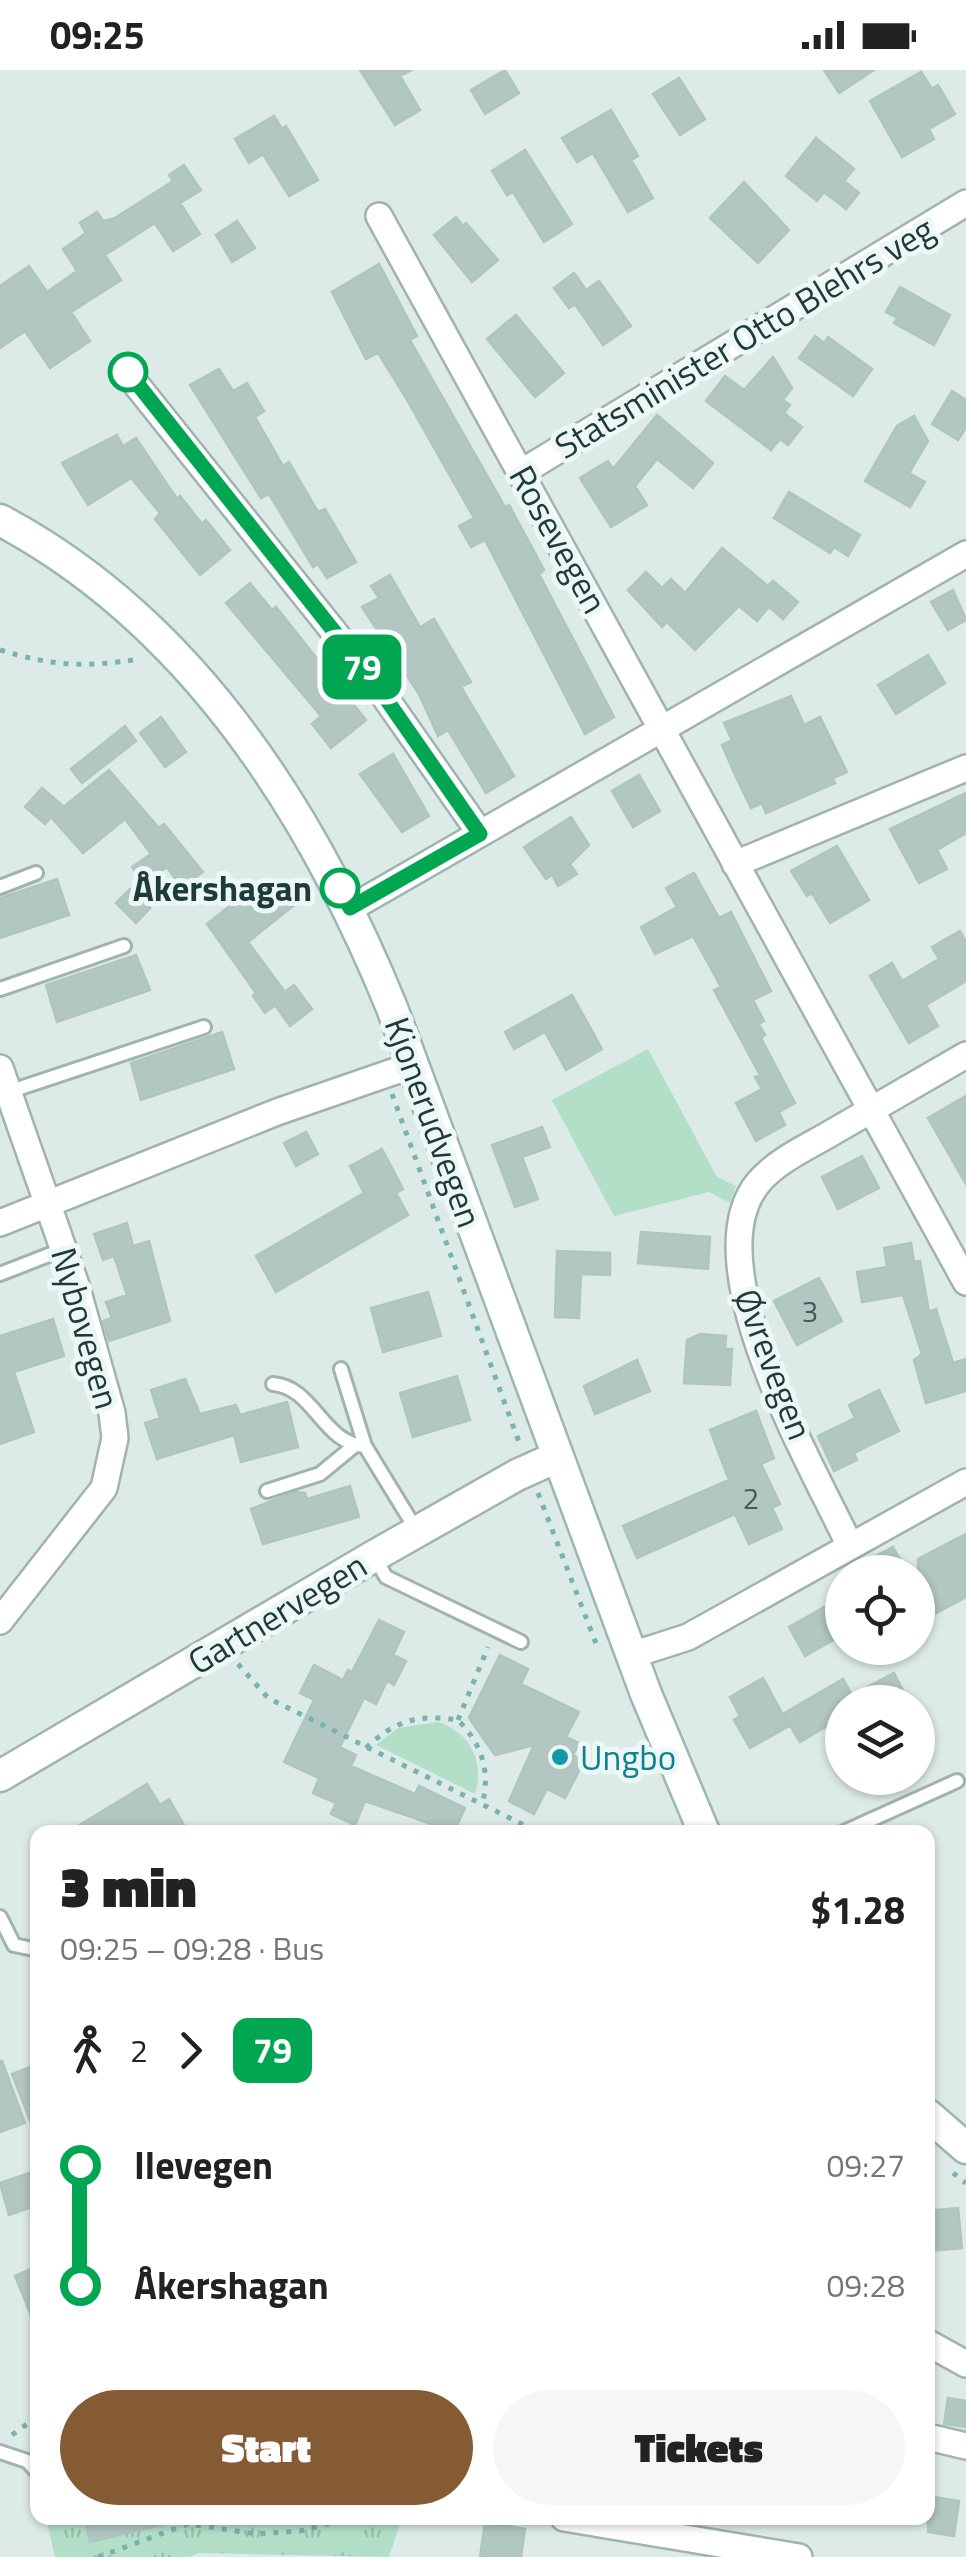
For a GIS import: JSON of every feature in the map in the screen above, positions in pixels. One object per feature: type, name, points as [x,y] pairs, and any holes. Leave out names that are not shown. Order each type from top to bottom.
[{"type":"main road","name":"Kjonerudvegen","points":[[0,520],[96,580],[188,668],[274,779],[350,908],[400,1070],[701,1825]]},
{"type":"main road","name":"Gartnervegen","points":[[0,1776],[417,1531],[557,1457]]},
{"type":"main road","points":[[935,2121],[966,2148]]},
{"type":"street","name":"Statsminister Otto Blehrs veg","points":[[522,472],[966,203]]},
{"type":"street","name":"Rosevegen","points":[[379,216],[966,1282]]},
{"type":"street","points":[[128,372],[418,741],[480,834]]},
{"type":"street","points":[[350,908],[966,554]]},
{"type":"street","points":[[735,864],[966,768]]},
{"type":"street","name":"Øvrevegen","points":[[850,1546],[758,1340],[740,1280],[736,1240],[745,1204],[768,1173],[966,1055]]},
{"type":"street","points":[[1,1221],[50,1205],[277,1112],[400,1070]]},
{"type":"street","name":"Nybovegen","points":[[0,1621],[86,1516],[104,1488],[111,1464],[112,1413],[50,1205],[4,1080]]},
{"type":"street","points":[[632,1656],[688,1637],[966,1482]]},
{"type":"street","points":[[935,2348],[966,2364]]},
{"type":"street","points":[[935,2439],[966,2446]]},
{"type":"street","points":[[606,2525],[799,2557]]},
{"type":"lane","points":[[0,887],[36,873]]},
{"type":"lane","points":[[0,989],[124,946]]},
{"type":"lane","points":[[4,1080],[204,1027]]},
{"type":"lane","points":[[0,1274],[64,1249]]},
{"type":"lane","points":[[342,1369],[359,1446],[417,1531]]},
{"type":"lane","points":[[274,1384],[292,1388],[340,1439],[359,1446]]},
{"type":"lane","points":[[267,1491],[320,1474],[359,1446]]},
{"type":"lane","points":[[374,1556],[386,1576],[521,1642]]},
{"type":"lane","points":[[860,1825],[957,1782]]},
{"type":"lane","points":[[0,1918],[14,1945],[30,1948]]},
{"type":"lane","points":[[0,2452],[30,2464]]},
{"type":"path","points":[[0,650],[52,665],[75,667],[142,659],[129,647]]},
{"type":"path","points":[[400,1070],[523,1453]]},
{"type":"path","points":[[458,1720],[496,1630]]},
{"type":"path","points":[[226,1644],[268,1698],[523,1825]]},
{"type":"path","points":[[366,1748],[384,1730],[410,1719],[458,1720]]},
{"type":"path","points":[[458,1720],[482,1754],[486,1780],[482,1805]]},
{"type":"path","points":[[0,2439],[19,2433],[30,2423]]},
{"type":"path","points":[[98,2557],[185,2525]]},
{"type":"path","points":[[195,2525],[257,2534],[324,2525]]},
{"type":"green space","points":[[648,1049],[717,1177],[736,1186],[730,1203],[709,1192],[614,1216],[552,1100]]},
{"type":"green space","points":[[438,1722],[459,1733],[472,1750],[478,1771],[475,1794],[376,1745],[398,1728]]},
{"type":"green space","points":[[48,2525],[400,2525],[389,2557],[198,2553],[190,2557],[55,2557]]},
{"type":"building","points":[[360,70],[412,70],[400,76],[420,110],[395,125]]},
{"type":"building","points":[[505,70],[519,93],[485,114],[471,90]]},
{"type":"building","points":[[824,70],[874,70],[839,93]]},
{"type":"building","points":[[921,72],[932,89],[938,85],[955,114],[929,129],[934,139],[902,157],[870,101]]},
{"type":"building","points":[[679,78],[705,119],[680,135],[653,94]]},
{"type":"building","points":[[611,110],[638,156],[631,160],[653,198],[628,212],[593,153],[577,162],[562,138]]},
{"type":"building","points":[[274,116],[282,129],[286,126],[318,180],[289,196],[263,154],[249,163],[235,139]]},
{"type":"building","points":[[816,138],[854,169],[844,181],[859,193],[846,209],[824,192],[817,201],[786,176]]},
{"type":"building","points":[[525,150],[572,224],[544,242],[513,192],[507,195],[492,171]]},
{"type":"building","points":[[184,165],[201,190],[180,203],[200,234],[173,251],[155,223],[105,255],[121,280],[71,312],[90,341],[50,368],[25,331],[0,348],[0,286],[29,266],[47,292],[77,271],[63,249],[86,233],[80,223],[97,212],[103,221],[115,218],[173,181],[169,175]]},
{"type":"building","points":[[744,182],[789,230],[758,263],[710,218]]},
{"type":"building","points":[[456,217],[498,260],[472,282],[434,235]]},
{"type":"building","points":[[237,221],[255,248],[232,262],[216,235]]},
{"type":"building","points":[[379,264],[417,336],[410,340],[505,507],[509,505],[544,570],[539,574],[614,717],[585,734],[485,540],[471,547],[459,526],[474,518],[403,393],[378,353],[366,359],[332,292]]},
{"type":"building","points":[[574,273],[586,290],[599,281],[631,326],[603,345],[575,304],[569,308],[554,288]]},
{"type":"building","points":[[900,287],[950,315],[934,345],[894,323],[897,318],[886,312]]},
{"type":"building","points":[[516,315],[564,373],[535,397],[487,339]]},
{"type":"building","points":[[815,336],[824,343],[828,337],[872,369],[853,396],[799,358]]},
{"type":"building","points":[[773,357],[792,388],[783,400],[790,405],[784,413],[802,427],[788,445],[780,439],[771,450],[706,401],[725,376],[744,390]]},
{"type":"building","points":[[219,369],[233,391],[247,383],[264,411],[255,417],[283,466],[289,462],[318,512],[325,509],[356,562],[327,578],[318,564],[313,567],[269,494],[261,498],[190,385]]},
{"type":"building","points":[[952,391],[966,400],[966,427],[958,440],[932,424]]},
{"type":"building","points":[[657,415],[713,463],[693,488],[657,459],[635,486],[647,505],[611,527],[580,478],[608,461],[613,469]]},
{"type":"building","points":[[914,416],[928,441],[909,473],[925,482],[910,507],[865,481],[897,426]]},
{"type":"building","points":[[117,435],[123,446],[136,438],[177,499],[180,496],[202,524],[206,520],[230,550],[200,575],[155,519],[160,513],[131,478],[88,505],[62,463]]},
{"type":"building","points":[[789,492],[860,535],[848,556],[834,547],[830,553],[774,518]]},
{"type":"building","points":[[722,548],[768,586],[773,581],[798,602],[783,619],[769,607],[757,621],[739,606],[695,650],[667,622],[662,627],[628,590],[646,572],[662,588],[671,579],[685,593]]},
{"type":"building","points":[[390,575],[420,627],[434,619],[471,682],[461,687],[514,776],[486,793],[448,730],[438,736],[419,694],[362,607],[379,598],[371,586]]},
{"type":"building","points":[[250,583],[272,610],[276,607],[366,720],[331,748],[312,724],[321,716],[226,603]]},
{"type":"building","points":[[953,590],[966,620],[948,630],[931,602]]},
{"type":"building","points":[[928,655],[945,683],[896,714],[878,685]]},
{"type":"building","points":[[791,696],[804,725],[820,717],[847,772],[833,778],[835,783],[766,813],[762,803],[751,808],[736,777],[722,745],[732,740],[724,723]]},
{"type":"building","points":[[161,717],[186,752],[165,767],[140,733]]},
{"type":"building","points":[[125,726],[136,741],[82,783],[71,769]]},
{"type":"building","points":[[393,754],[429,816],[402,832],[360,774]]},
{"type":"building","points":[[109,770],[159,828],[164,824],[203,872],[181,887],[167,867],[144,884],[132,867],[151,854],[125,819],[83,853],[51,817]]},
{"type":"building","points":[[639,775],[660,811],[633,827],[612,791]]},
{"type":"building","points":[[42,788],[62,805],[45,824],[25,807]]},
{"type":"building","points":[[966,793],[966,833],[937,850],[947,869],[919,883],[890,829]]},
{"type":"building","points":[[571,817],[589,845],[570,864],[577,874],[558,886],[552,875],[546,879],[524,847]]},
{"type":"building","points":[[837,846],[869,900],[830,923],[812,893],[807,896],[791,871]]},
{"type":"building","points":[[694,873],[719,918],[731,912],[771,991],[753,1000],[764,1021],[759,1024],[765,1035],[761,1038],[795,1103],[779,1112],[785,1125],[756,1141],[736,1103],[762,1089],[755,1077],[760,1075],[714,990],[721,987],[693,936],[655,954],[641,927],[677,907],[666,888]]},
{"type":"building","points":[[57,879],[69,915],[0,938],[0,898]]},
{"type":"building","points":[[260,882],[269,893],[279,886],[294,905],[248,942],[285,992],[294,985],[312,1009],[290,1026],[275,1005],[265,1013],[253,996],[256,993],[207,924]]},
{"type":"building","points":[[130,889],[150,908],[136,923],[116,903]]},
{"type":"building","points":[[960,931],[966,942],[966,981],[926,1005],[938,1026],[909,1043],[870,976],[892,963],[902,981],[939,959],[932,947]]},
{"type":"building","points":[[136,955],[150,990],[57,1022],[46,985]]},
{"type":"building","points":[[572,995],[602,1049],[566,1070],[545,1032],[514,1049],[505,1032]]},
{"type":"building","points":[[222,1032],[234,1069],[141,1100],[131,1063]]},
{"type":"building","points":[[966,1096],[966,1184],[928,1118]]},
{"type":"building","points":[[542,1127],[550,1147],[522,1157],[538,1199],[515,1207],[492,1145]]},
{"type":"building","points":[[306,1132],[318,1154],[296,1166],[284,1143]]},
{"type":"building","points":[[382,1149],[403,1189],[396,1193],[408,1215],[276,1292],[256,1256],[364,1193],[350,1166]]},
{"type":"building","points":[[862,1156],[879,1188],[838,1209],[822,1177]]},
{"type":"building","points":[[127,1223],[133,1246],[149,1241],[170,1321],[109,1341],[103,1321],[112,1318],[106,1302],[127,1295],[114,1256],[103,1260],[94,1234]]},
{"type":"building","points":[[641,1232],[710,1237],[708,1269],[638,1263]]},
{"type":"building","points":[[911,1243],[914,1262],[920,1261],[929,1312],[936,1309],[953,1363],[966,1359],[966,1391],[926,1403],[914,1360],[922,1354],[903,1295],[862,1302],[857,1272],[887,1267],[884,1248]]},
{"type":"building","points":[[557,1251],[610,1253],[610,1275],[581,1274],[579,1318],[555,1317]]},
{"type":"building","points":[[819,1278],[842,1321],[797,1345],[774,1301]]},
{"type":"building","points":[[428,1292],[441,1336],[383,1352],[371,1308]]},
{"type":"building","points":[[53,1319],[64,1356],[14,1372],[34,1432],[0,1444],[0,1336]]},
{"type":"building","points":[[700,1334],[726,1336],[725,1349],[732,1349],[730,1385],[684,1383],[687,1340]]},
{"type":"building","points":[[637,1360],[650,1391],[595,1414],[584,1386]]},
{"type":"building","points":[[457,1376],[470,1420],[413,1437],[400,1393]]},
{"type":"building","points":[[185,1379],[200,1414],[236,1405],[240,1415],[287,1402],[298,1447],[241,1462],[234,1435],[157,1459],[145,1423],[160,1418],[151,1390]]},
{"type":"building","points":[[879,1390],[899,1431],[854,1453],[857,1460],[834,1471],[818,1436],[855,1418],[849,1405]]},
{"type":"building","points":[[756,1411],[774,1458],[761,1464],[780,1504],[772,1508],[782,1529],[749,1544],[735,1514],[637,1558],[623,1526],[729,1480],[710,1430]]},
{"type":"building","points":[[350,1486],[359,1517],[263,1544],[251,1509],[295,1492],[305,1493],[307,1499]]},
{"type":"building","points":[[966,1534],[966,1597],[935,1614],[935,1555],[926,1555]]},
{"type":"building","points":[[893,1547],[897,1555],[878,1555]]},
{"type":"building","points":[[825,1607],[825,1645],[805,1656],[789,1627]]},
{"type":"building","points":[[379,1620],[404,1632],[393,1655],[406,1661],[394,1685],[387,1681],[376,1704],[364,1698],[340,1747],[356,1755],[351,1766],[415,1794],[419,1786],[465,1808],[457,1825],[434,1825],[365,1801],[355,1825],[331,1814],[336,1803],[313,1793],[319,1778],[284,1762],[314,1700],[300,1693],[314,1665],[343,1680],[348,1670],[352,1672]]},
{"type":"building","points":[[500,1655],[528,1669],[521,1684],[579,1712],[566,1737],[579,1743],[573,1755],[584,1761],[565,1798],[547,1789],[534,1814],[509,1801],[534,1745],[495,1755],[469,1718]]},
{"type":"building","points":[[894,1673],[900,1685],[871,1685]]},
{"type":"building","points":[[763,1678],[789,1726],[750,1748],[734,1720],[740,1716],[730,1697]]},
{"type":"building","points":[[825,1690],[825,1727],[800,1742],[783,1714]]},
{"type":"building","points":[[147,1784],[160,1805],[169,1799],[184,1825],[80,1825]]},
{"type":"building","points":[[0,2062],[25,2123],[0,2132]]},
{"type":"building","points":[[30,2067],[30,2120],[12,2074]]},
{"type":"building","points":[[30,2173],[30,2208],[9,2215],[0,2183]]},
{"type":"building","points":[[958,2208],[962,2248],[935,2250],[935,2210]]},
{"type":"building","points":[[30,2269],[30,2313],[15,2276]]},
{"type":"building","points":[[948,2398],[966,2401],[966,2427],[944,2424]]},
{"type":"building","points":[[935,2497],[959,2501],[954,2536],[928,2532],[928,2525],[935,2525]]},
{"type":"building","points":[[86,2525],[161,2525],[90,2542]]},
{"type":"building","points":[[485,2525],[525,2529],[521,2557],[480,2557]]},
{"type":"bus line","name":"79","points":[[128,372],[216,488],[375,683],[480,834],[350,908],[340,888]]},
{"type":"place","name":"Åkershagan","points":[[340,888]]},
{"type":"place","name":"Ungbo","points":[[560,1757]]}]
